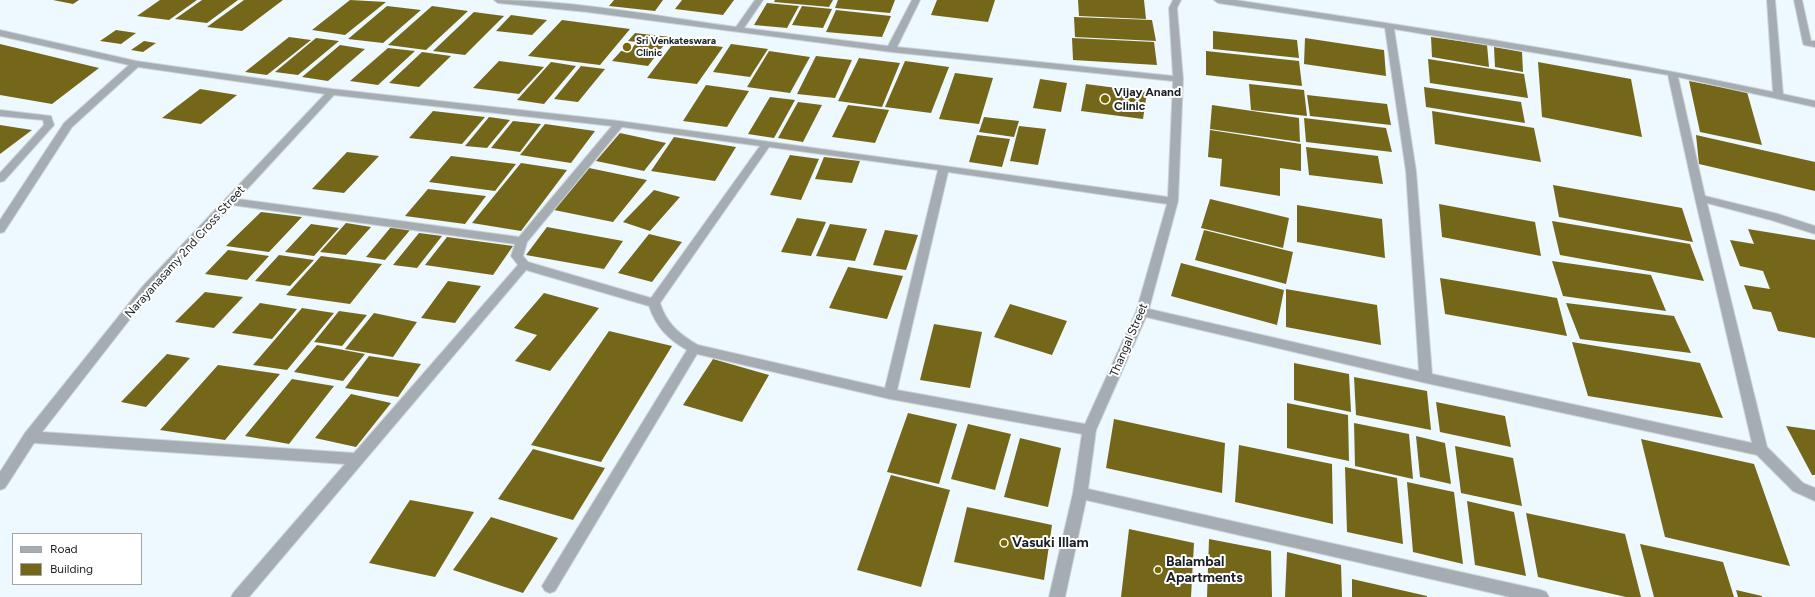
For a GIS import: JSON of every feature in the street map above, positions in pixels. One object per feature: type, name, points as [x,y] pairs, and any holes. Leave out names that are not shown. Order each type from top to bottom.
[{"type":"street","points":[[498,0],[587,9],[891,49],[1178,79]]},
{"type":"street","points":[[587,9],[595,0]]},
{"type":"street","points":[[738,30],[759,0]]},
{"type":"street","points":[[891,49],[916,0]]},
{"type":"street","name":"Thangal Street","points":[[1057,597],[1080,493],[1089,430],[1142,312],[1173,201],[1178,79],[1173,8],[1179,0]]},
{"type":"street","points":[[1218,0],[1389,26],[1672,73],[1815,104]]},
{"type":"street","points":[[1771,0],[1778,95]]},
{"type":"street","points":[[1798,0],[1807,43],[1815,44]]},
{"type":"street","points":[[1389,26],[1412,172],[1426,378]]},
{"type":"street","points":[[0,33],[136,64],[332,92],[619,124],[1173,201]]},
{"type":"street","points":[[0,229],[68,125],[136,64]]},
{"type":"street","points":[[1672,73],[1700,198],[1761,450],[1798,487],[1815,495]]},
{"type":"street","name":"Narayanasamy 2nd Cross Street","points":[[0,484],[30,437],[147,289],[332,92]]},
{"type":"street","points":[[0,113],[48,118],[48,125],[0,179]]},
{"type":"street","points":[[619,124],[522,241],[516,256],[524,265],[654,303]]},
{"type":"street","points":[[654,303],[766,145]]},
{"type":"street","points":[[890,394],[944,168]]},
{"type":"street","points":[[1700,198],[1815,230]]},
{"type":"street","points":[[229,201],[522,241]]},
{"type":"street","points":[[239,597],[524,265]]},
{"type":"street","points":[[654,303],[659,320],[672,335],[694,349],[890,394],[1089,430]]},
{"type":"street","points":[[1142,312],[1426,378],[1761,450]]},
{"type":"street","points":[[550,586],[694,349]]},
{"type":"street","points":[[30,437],[359,459]]},
{"type":"street","points":[[1080,493],[1541,597]]},
{"type":"building","points":[[53,0],[79,0],[73,4]]},
{"type":"building","points":[[160,0],[197,0],[169,20],[137,16]]},
{"type":"building","points":[[202,0],[238,0],[207,23],[175,19]]},
{"type":"building","points":[[244,0],[283,0],[242,31],[207,27]]},
{"type":"building","points":[[350,0],[386,2],[345,35],[312,30]]},
{"type":"building","points":[[614,0],[663,0],[655,11],[609,6]]},
{"type":"building","points":[[682,0],[734,0],[723,15],[675,9]]},
{"type":"building","points":[[775,0],[833,0],[829,7],[774,2]]},
{"type":"building","points":[[838,0],[895,0],[890,13],[835,8]]},
{"type":"building","points":[[937,0],[995,0],[988,22],[931,15]]},
{"type":"building","points":[[1078,0],[1144,0],[1146,19],[1079,16]]},
{"type":"building","points":[[767,3],[799,6],[787,28],[754,25]]},
{"type":"building","points":[[387,6],[421,10],[383,43],[348,39]]},
{"type":"building","points":[[432,6],[468,11],[426,50],[388,45]]},
{"type":"building","points":[[802,6],[832,9],[823,28],[792,25]]},
{"type":"building","points":[[836,10],[891,16],[882,37],[826,32]]},
{"type":"building","points":[[474,12],[504,16],[465,55],[433,51]]},
{"type":"building","points":[[511,15],[547,20],[532,35],[496,31]]},
{"type":"building","points":[[1074,17],[1152,20],[1156,41],[1075,37]]},
{"type":"building","points":[[562,20],[630,29],[600,65],[528,56]]},
{"type":"building","points":[[116,30],[136,33],[121,44],[100,41]]},
{"type":"building","points":[[1213,31],[1297,40],[1299,58],[1213,49]]},
{"type":"building","points":[[635,33],[670,37],[648,66],[612,61],[621,51],[629,52],[637,42],[628,41]]},
{"type":"building","points":[[289,37],[311,40],[267,75],[245,72]]},
{"type":"building","points":[[1431,37],[1487,45],[1489,67],[1432,57]]},
{"type":"building","points":[[316,38],[339,41],[298,75],[275,72]]},
{"type":"building","points":[[1072,38],[1154,42],[1157,65],[1073,60]]},
{"type":"building","points":[[1305,38],[1384,50],[1386,76],[1304,64]]},
{"type":"building","points":[[144,41],[156,43],[143,52],[131,50]]},
{"type":"building","points":[[675,41],[723,47],[697,84],[647,78]]},
{"type":"building","points":[[0,44],[99,68],[52,104],[0,95]]},
{"type":"building","points":[[731,44],[768,49],[750,77],[713,72]]},
{"type":"building","points":[[340,45],[365,49],[328,81],[302,77]]},
{"type":"building","points":[[1494,47],[1522,52],[1523,72],[1495,67]]},
{"type":"building","points":[[388,48],[415,51],[378,85],[350,81]]},
{"type":"building","points":[[769,51],[810,57],[790,93],[747,87]]},
{"type":"building","points":[[1206,51],[1299,61],[1302,86],[1206,75]]},
{"type":"building","points":[[422,52],[451,56],[419,87],[389,83]]},
{"type":"building","points":[[816,56],[852,60],[835,98],[797,94]]},
{"type":"building","points":[[859,58],[900,63],[882,107],[838,101]]},
{"type":"building","points":[[1428,59],[1524,74],[1528,98],[1430,83]]},
{"type":"building","points":[[499,61],[544,67],[519,94],[473,88]]},
{"type":"building","points":[[905,61],[949,67],[931,113],[885,107]]},
{"type":"building","points":[[551,62],[576,66],[544,104],[517,100]]},
{"type":"building","points":[[1538,62],[1631,79],[1642,137],[1542,117]]},
{"type":"building","points":[[581,66],[605,69],[578,102],[554,99]]},
{"type":"building","points":[[955,73],[993,78],[979,124],[939,119]]},
{"type":"building","points":[[1040,79],[1067,83],[1061,112],[1033,108]]},
{"type":"building","points":[[1689,81],[1747,92],[1762,145],[1700,132]]},
{"type":"building","points":[[1086,84],[1147,92],[1143,119],[1081,111]]},
{"type":"building","points":[[1249,84],[1304,90],[1307,116],[1251,110]]},
{"type":"building","points":[[706,85],[749,91],[727,127],[683,121]]},
{"type":"building","points":[[1424,87],[1521,102],[1525,123],[1426,107]]},
{"type":"building","points":[[200,89],[237,95],[201,124],[162,118]]},
{"type":"building","points":[[1307,95],[1387,104],[1391,125],[1310,116]]},
{"type":"building","points":[[770,97],[795,100],[774,138],[748,134]]},
{"type":"building","points":[[798,102],[822,105],[803,142],[778,138]]},
{"type":"building","points":[[848,105],[889,110],[875,143],[832,137]]},
{"type":"building","points":[[1212,105],[1299,118],[1300,142],[1210,129]]},
{"type":"building","points":[[433,111],[485,117],[462,144],[409,138]]},
{"type":"building","points":[[1432,111],[1534,128],[1541,162],[1435,144]]},
{"type":"building","points":[[489,117],[510,120],[487,148],[465,146]]},
{"type":"building","points":[[984,117],[1019,121],[1014,137],[979,132]]},
{"type":"building","points":[[1304,118],[1386,128],[1392,152],[1306,142]]},
{"type":"building","points":[[513,121],[541,124],[520,152],[491,148]]},
{"type":"building","points":[[545,124],[595,131],[571,163],[520,155]]},
{"type":"building","points":[[0,125],[32,130],[0,154]]},
{"type":"building","points":[[1019,126],[1046,129],[1038,165],[1010,161]]},
{"type":"building","points":[[1210,130],[1301,144],[1301,171],[1280,168],[1280,196],[1220,186],[1222,159],[1208,157]]},
{"type":"building","points":[[620,133],[666,143],[644,171],[596,161]]},
{"type":"building","points":[[977,135],[1010,139],[1002,167],[969,162]]},
{"type":"building","points":[[1696,135],[1815,162],[1815,191],[1699,164]]},
{"type":"building","points":[[674,137],[736,147],[715,181],[651,171]]},
{"type":"building","points":[[1306,147],[1378,156],[1383,184],[1309,175]]},
{"type":"building","points":[[347,152],[379,156],[344,193],[312,189]]},
{"type":"building","points":[[790,155],[819,159],[801,200],[770,195]]},
{"type":"building","points":[[451,156],[516,164],[495,191],[429,182]]},
{"type":"building","points":[[824,157],[860,161],[852,183],[815,179]]},
{"type":"building","points":[[521,163],[567,170],[521,231],[472,223]]},
{"type":"building","points":[[589,168],[647,180],[613,222],[554,210]]},
{"type":"building","points":[[1553,185],[1682,208],[1693,242],[1559,217]]},
{"type":"building","points":[[428,189],[486,196],[465,224],[405,216]]},
{"type":"building","points":[[654,190],[680,197],[650,231],[623,222]]},
{"type":"building","points":[[1210,199],[1289,218],[1283,248],[1201,228]]},
{"type":"building","points":[[1439,204],[1535,222],[1541,256],[1442,237]]},
{"type":"building","points":[[1297,205],[1382,219],[1385,258],[1297,242]]},
{"type":"building","points":[[261,212],[302,217],[269,252],[226,246]]},
{"type":"building","points":[[797,218],[826,222],[811,256],[781,252]]},
{"type":"building","points":[[1552,221],[1690,244],[1704,281],[1560,255]]},
{"type":"building","points":[[346,223],[371,227],[346,255],[320,252]]},
{"type":"building","points":[[311,224],[339,228],[314,256],[285,252]]},
{"type":"building","points":[[830,224],[867,229],[855,261],[816,256]]},
{"type":"building","points":[[391,227],[410,230],[385,260],[366,257]]},
{"type":"building","points":[[547,227],[623,241],[604,269],[526,255]]},
{"type":"building","points":[[1748,229],[1815,240],[1815,338],[1778,331],[1771,312],[1753,309],[1744,285],[1770,289],[1763,271],[1740,266],[1730,240],[1754,244]]},
{"type":"building","points":[[885,230],[918,235],[906,270],[873,265]]},
{"type":"building","points":[[1204,230],[1293,252],[1286,284],[1195,260]]},
{"type":"building","points":[[419,233],[442,236],[417,268],[393,265]]},
{"type":"building","points":[[649,234],[682,242],[652,282],[618,273]]},
{"type":"building","points":[[447,237],[513,246],[493,275],[425,265]]},
{"type":"building","points":[[228,250],[269,256],[247,280],[205,274]]},
{"type":"building","points":[[279,255],[314,260],[290,286],[255,281]]},
{"type":"building","points":[[321,256],[382,264],[350,304],[286,295]]},
{"type":"building","points":[[1552,261],[1651,275],[1666,311],[1563,296]]},
{"type":"building","points":[[1181,263],[1284,290],[1277,325],[1171,296]]},
{"type":"building","points":[[848,267],[903,276],[887,319],[829,308]]},
{"type":"building","points":[[1440,278],[1557,298],[1567,336],[1445,314]]},
{"type":"building","points":[[448,281],[481,286],[455,323],[421,318]]},
{"type":"building","points":[[1286,289],[1377,305],[1381,345],[1286,327]]},
{"type":"building","points":[[205,292],[243,297],[214,328],[175,322]]},
{"type":"building","points":[[544,293],[599,308],[550,371],[515,361],[537,335],[514,328]]},
{"type":"building","points":[[260,303],[297,309],[272,339],[232,333]]},
{"type":"building","points":[[1566,303],[1674,316],[1691,353],[1580,339]]},
{"type":"building","points":[[1010,304],[1067,321],[1052,355],[994,337]]},
{"type":"building","points":[[302,308],[334,313],[287,370],[253,365]]},
{"type":"building","points":[[339,311],[367,315],[342,346],[314,342]]},
{"type":"building","points":[[374,313],[417,322],[393,357],[345,349]]},
{"type":"building","points":[[934,324],[982,332],[970,388],[920,380]]},
{"type":"building","points":[[609,331],[672,346],[601,462],[531,445]]},
{"type":"building","points":[[1572,342],[1700,363],[1723,418],[1588,396]]},
{"type":"building","points":[[317,345],[365,354],[343,381],[294,372]]},
{"type":"building","points":[[167,354],[190,358],[146,407],[121,402]]},
{"type":"building","points":[[369,356],[421,364],[398,397],[345,388]]},
{"type":"building","points":[[713,359],[769,375],[742,422],[683,405]]},
{"type":"building","points":[[1294,363],[1349,374],[1351,412],[1294,400]]},
{"type":"building","points":[[218,365],[280,374],[225,440],[160,430]]},
{"type":"building","points":[[1354,377],[1427,391],[1431,430],[1356,415]]},
{"type":"building","points":[[292,379],[334,386],[289,444],[245,436]]},
{"type":"building","points":[[351,394],[391,403],[356,447],[315,438]]},
{"type":"building","points":[[1436,402],[1505,416],[1511,447],[1440,432]]},
{"type":"building","points":[[1287,403],[1348,415],[1349,461],[1287,448]]},
{"type":"building","points":[[908,413],[957,424],[939,484],[887,472]]},
{"type":"building","points":[[1114,419],[1225,443],[1222,493],[1106,468]]},
{"type":"building","points":[[1354,423],[1409,434],[1413,479],[1355,466]]},
{"type":"building","points":[[968,424],[1011,434],[995,490],[951,479]]},
{"type":"building","points":[[1786,426],[1815,430],[1815,475],[1812,475]]},
{"type":"building","points":[[1416,436],[1445,443],[1451,484],[1420,477]]},
{"type":"building","points":[[1020,438],[1061,448],[1048,507],[1004,497]]},
{"type":"building","points":[[1641,439],[1754,464],[1790,566],[1665,537]]},
{"type":"building","points":[[1239,445],[1332,464],[1333,524],[1235,502]]},
{"type":"building","points":[[1455,446],[1513,458],[1522,506],[1461,493]]},
{"type":"building","points":[[533,449],[605,468],[573,520],[498,499]]},
{"type":"building","points":[[1345,467],[1397,478],[1403,544],[1347,532]]},
{"type":"building","points":[[891,475],[950,490],[921,587],[857,570]]},
{"type":"building","points":[[1407,482],[1454,492],[1463,564],[1413,552]]},
{"type":"building","points":[[410,500],[474,512],[435,577],[369,563]]},
{"type":"building","points":[[1467,501],[1514,512],[1526,576],[1475,565]]},
{"type":"building","name":"Vasuki Illam","points":[[967,507],[1052,525],[1044,580],[954,562]]},
{"type":"building","points":[[1526,513],[1625,534],[1641,597],[1626,597],[1538,577]]},
{"type":"building","points":[[491,517],[558,538],[523,593],[453,570]]},
{"type":"building","name":"Balambal Apartments","points":[[1129,529],[1194,543],[1191,597],[1121,597]]},
{"type":"building","points":[[1209,539],[1271,551],[1272,597],[1207,597]]},
{"type":"building","points":[[1640,544],[1723,562],[1734,597],[1654,597]]},
{"type":"building","points":[[1287,552],[1341,565],[1342,597],[1285,597]]},
{"type":"building","points":[[1352,579],[1427,596],[1427,597],[1352,597]]},
{"type":"building","points":[[1736,590],[1762,596],[1762,597],[1738,597]]},
{"type":"place","name":"Sri Venkateswara Clinic","points":[[627,47]]},
{"type":"place","name":"Vijay Anand Clinic","points":[[1105,99]]},
{"type":"place","name":"Vasuki Illam","points":[[1004,543]]},
{"type":"place","name":"Balambal Apartments","points":[[1158,570]]}]
